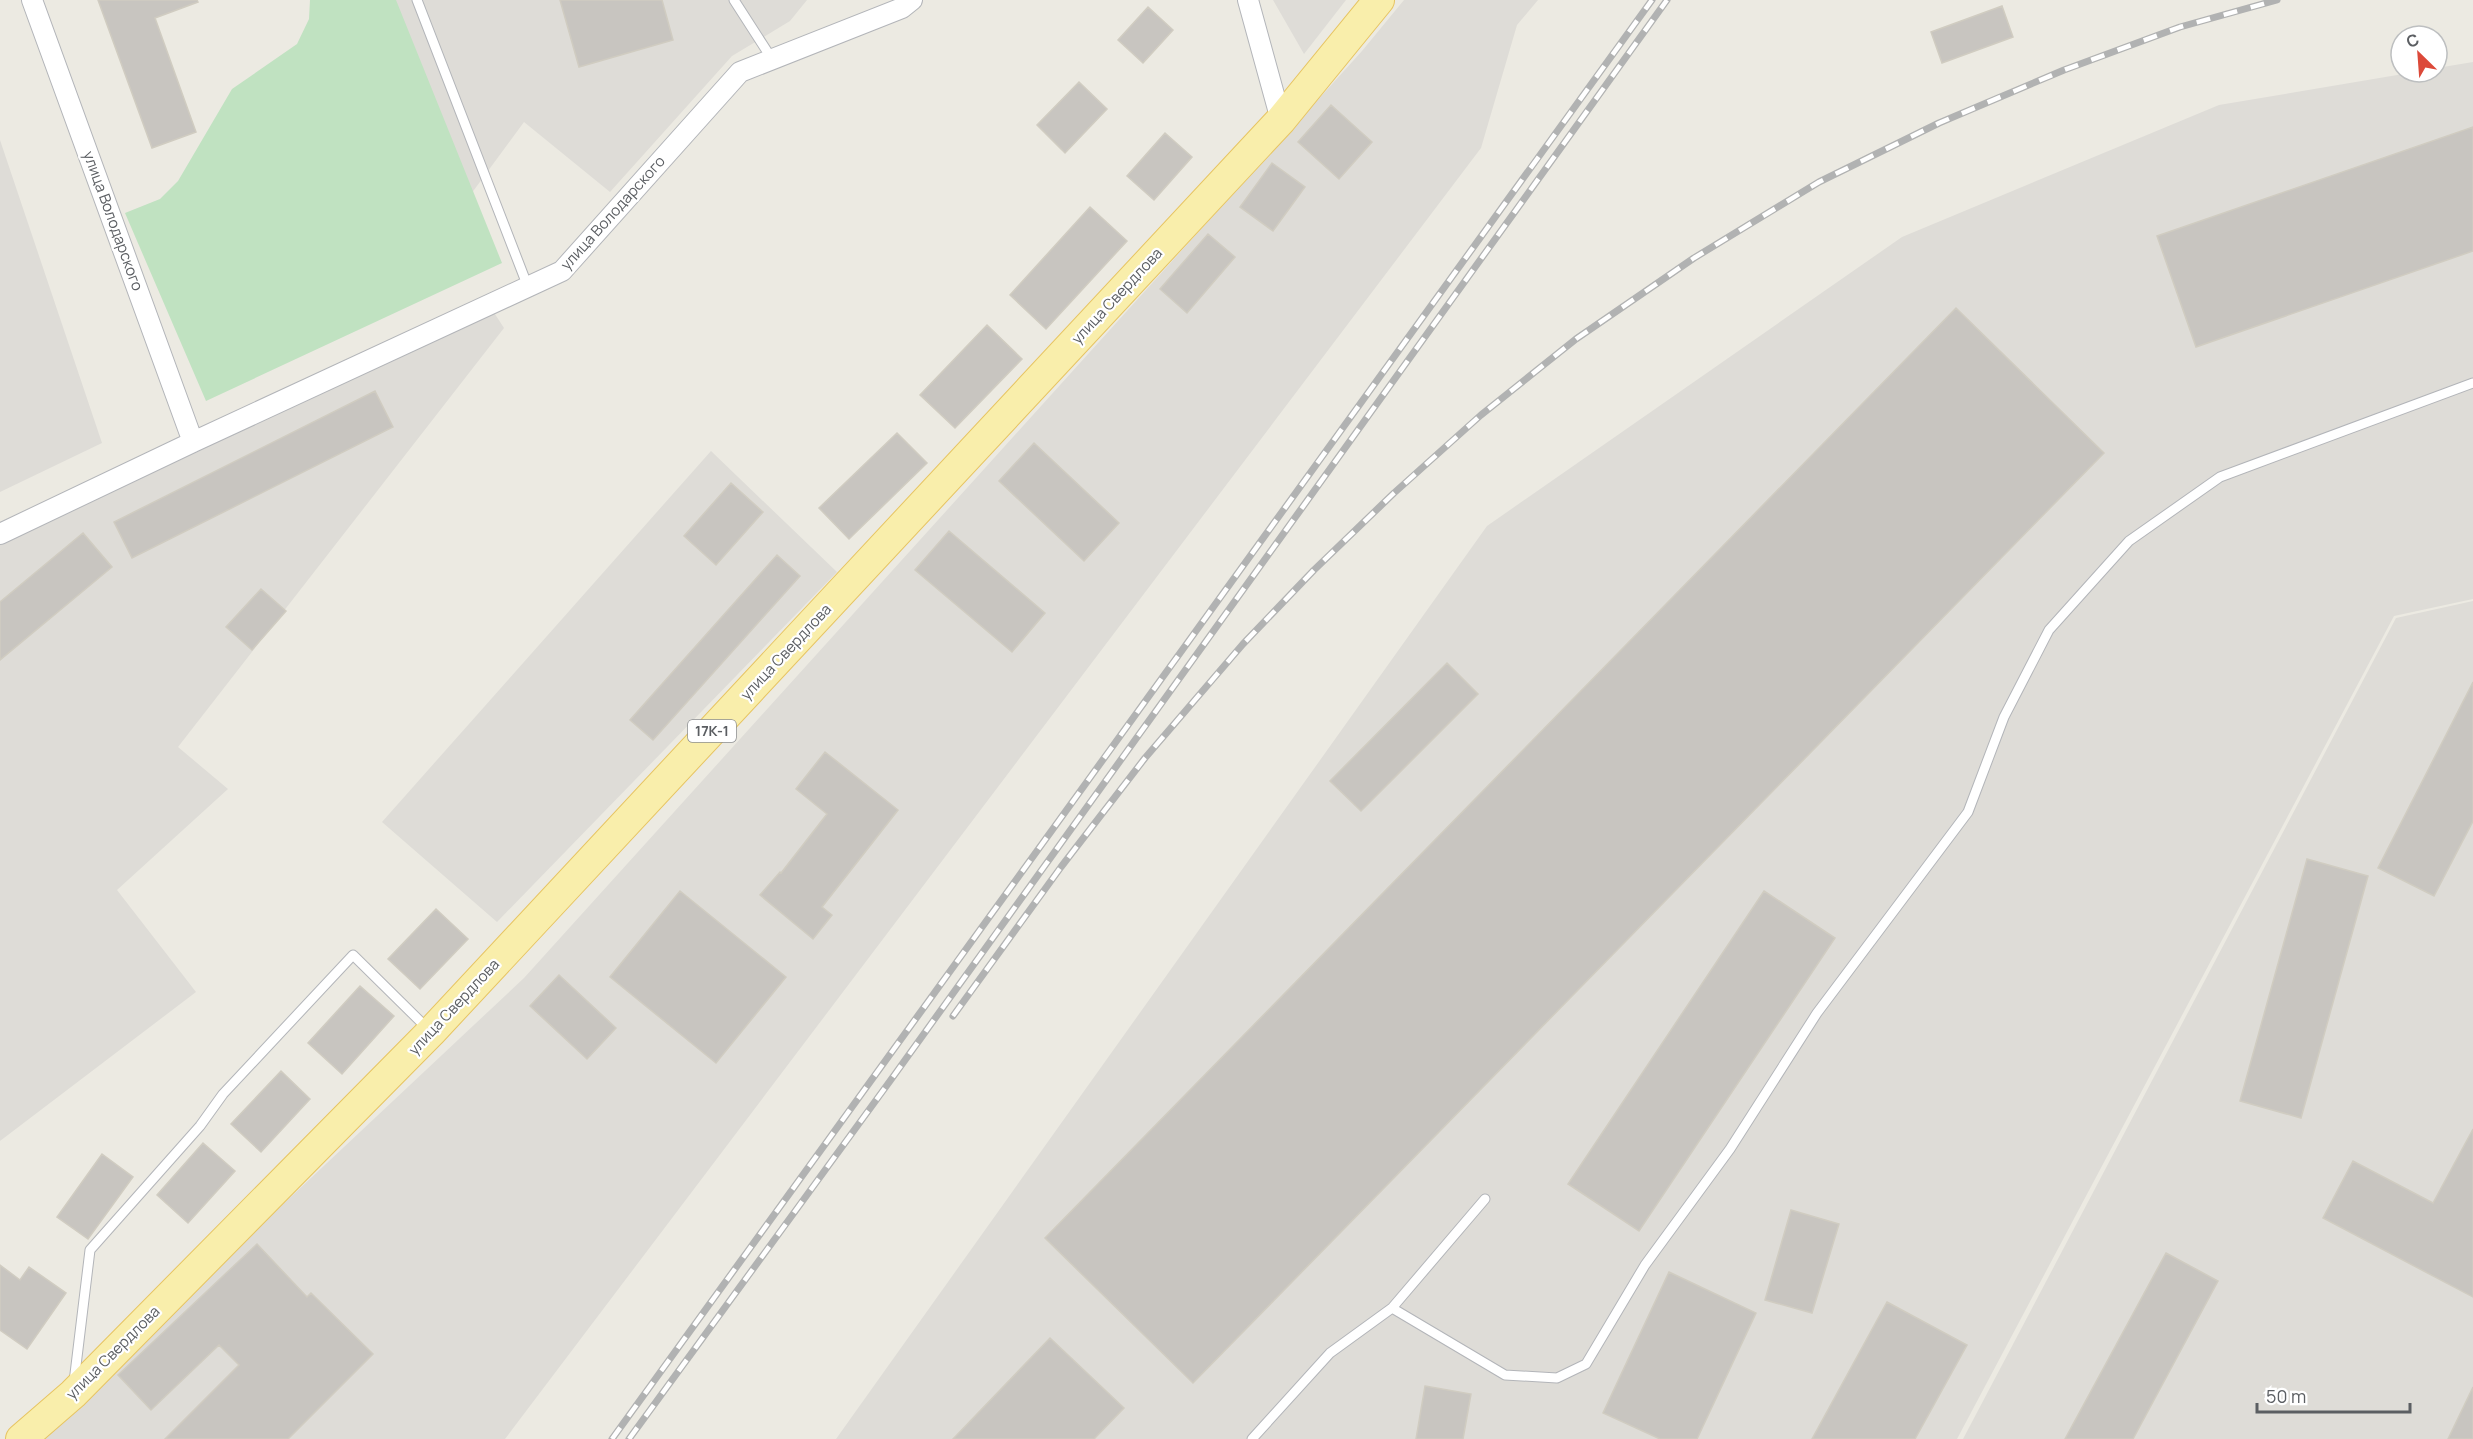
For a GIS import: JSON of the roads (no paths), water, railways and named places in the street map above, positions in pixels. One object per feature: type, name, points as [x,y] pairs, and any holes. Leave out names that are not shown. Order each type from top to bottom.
[{"type":"main road","name":"улица Свердлова","points":[[21,1439],[73,1394],[431,1032],[1281,120],[1379,0]]},
{"type":"street","name":"улица Володарского","points":[[32,0],[193,442]]},
{"type":"street","name":"улица Володарского","points":[[0,534],[562,271],[740,72],[902,8],[912,0]]},
{"type":"street","points":[[1248,0],[1281,120]]},
{"type":"lane","points":[[417,0],[528,287]]},
{"type":"lane","points":[[734,0],[772,59]]},
{"type":"lane","points":[[1392,1308],[1505,1375],[1557,1378],[1586,1364],[1645,1265],[1730,1149],[1817,1013],[1968,812],[2004,717],[2049,630],[2129,542],[2220,477],[2473,383]]},
{"type":"lane","points":[[73,1394],[90,1250],[200,1126],[224,1094],[353,955],[431,1032]]},
{"type":"lane","points":[[1252,1439],[1330,1353],[1392,1308],[1485,1199]]},
{"type":"railway","points":[[612,1439],[1652,0]]},
{"type":"railway","points":[[629,1439],[890,1081],[1667,0]]},
{"type":"railway","points":[[953,1016],[1061,867],[1145,758],[1243,644],[1314,570],[1394,493],[1481,415],[1576,339],[1694,258],[1819,182],[1939,123],[2064,70],[2180,27],[2277,0]]}]
